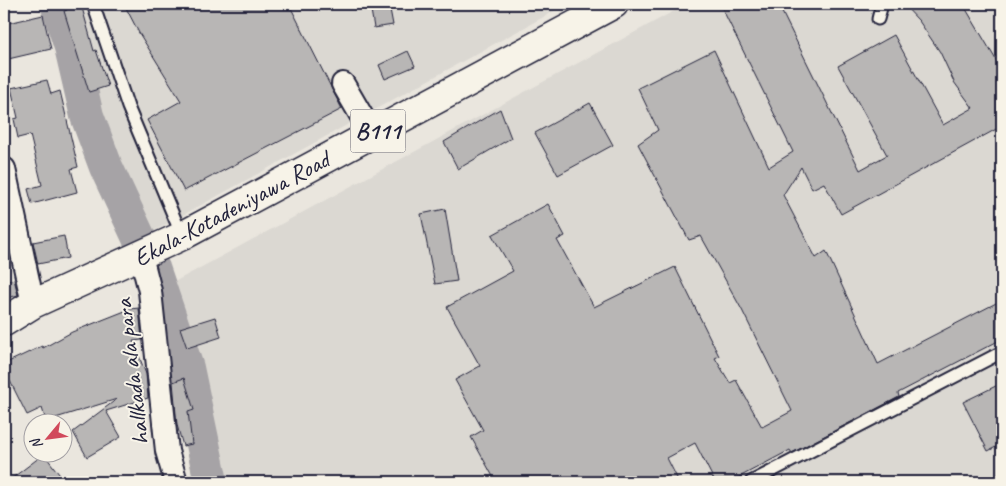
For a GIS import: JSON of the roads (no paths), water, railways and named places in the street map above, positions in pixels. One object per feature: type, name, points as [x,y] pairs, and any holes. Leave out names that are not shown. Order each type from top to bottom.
[{"type":"main road","name":"Ekala-Kotadeniyawa Road","points":[[4,322],[33,304],[182,236],[614,4]]},
{"type":"street","points":[[343,84],[372,134]]},
{"type":"street","points":[[4,169],[33,304]]},
{"type":"street","name":"hallkada ala para","points":[[141,256],[150,291],[168,451],[176,482]]},
{"type":"lane","points":[[93,4],[128,107],[182,236]]},
{"type":"lane","points":[[878,19],[882,4]]},
{"type":"lane","points":[[751,482],[1002,352]]},
{"type":"waterway","points":[[57,4],[71,47],[87,116],[106,167],[139,238]]},
{"type":"waterway","points":[[153,268],[187,368],[211,482]]}]
